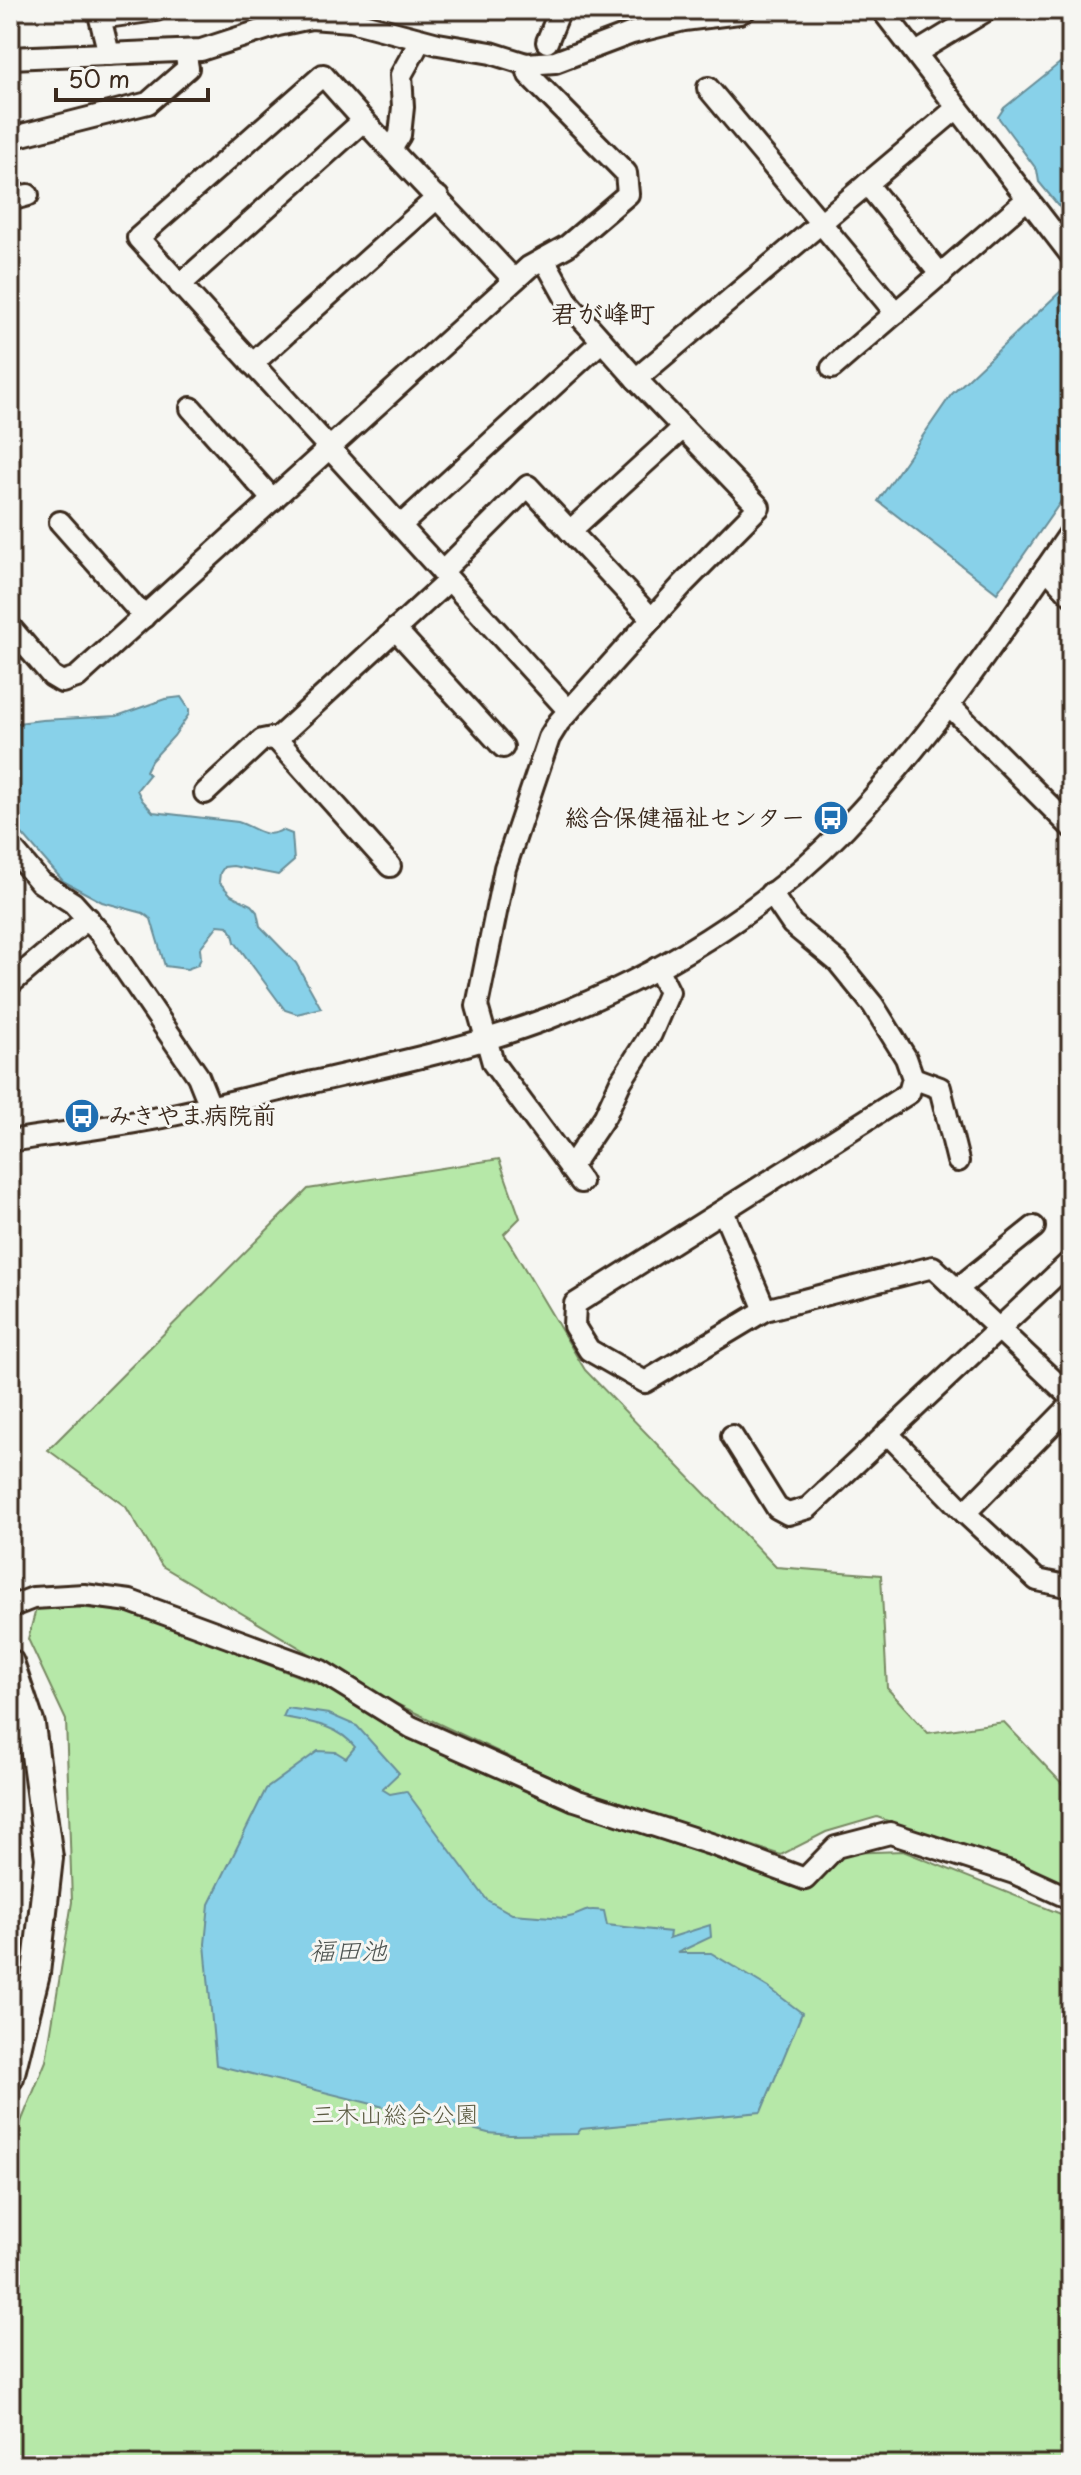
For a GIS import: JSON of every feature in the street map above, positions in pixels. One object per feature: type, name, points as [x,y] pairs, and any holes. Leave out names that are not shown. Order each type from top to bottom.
[{"type":"main road","points":[[10,1663],[31,1725],[49,1858],[36,1973],[10,2077]]},
{"type":"street","points":[[109,54],[100,18],[156,10]]},
{"type":"street","points":[[547,42],[560,10]]},
{"type":"street","points":[[10,58],[201,50],[278,25],[311,18],[351,21],[373,18],[418,39],[491,53],[526,64],[555,62],[632,33],[745,10]]},
{"type":"street","points":[[882,10],[1071,255]]},
{"type":"street","points":[[916,53],[987,10]]},
{"type":"street","points":[[391,149],[400,135],[403,107],[401,75],[418,39]]},
{"type":"street","points":[[10,138],[148,103],[188,68],[185,51]]},
{"type":"street","points":[[10,627],[52,676],[62,682],[77,677],[514,280],[529,267],[567,246],[628,194],[626,173],[529,75],[526,64]]},
{"type":"street","points":[[514,280],[323,75],[138,238],[569,711]]},
{"type":"street","points":[[708,88],[896,313]]},
{"type":"street","points":[[636,379],[957,108]]},
{"type":"street","points":[[180,285],[363,121]]},
{"type":"street","points":[[867,184],[941,275]]},
{"type":"street","points":[[252,364],[438,197]]},
{"type":"street","points":[[832,368],[1026,200]]},
{"type":"street","points":[[544,259],[569,304],[759,507],[684,583],[569,711],[549,738],[505,868],[477,1006],[493,1063],[576,1175],[621,1081],[651,1034],[669,992],[657,968]]},
{"type":"street","points":[[400,526],[602,341]]},
{"type":"street","points":[[191,408],[273,500]]},
{"type":"street","points":[[570,531],[683,428]]},
{"type":"street","points":[[278,741],[395,629],[528,486],[652,619]]},
{"type":"street","points":[[60,522],[144,617]]},
{"type":"street","points":[[10,1141],[162,1117],[424,1056],[548,1018],[657,968],[748,913],[844,829],[950,706],[1071,532]]},
{"type":"street","points":[[1046,568],[1071,595]]},
{"type":"street","points":[[395,629],[503,747]]},
{"type":"street","points":[[950,706],[1071,827]]},
{"type":"street","points":[[205,793],[262,740],[272,738],[390,866]]},
{"type":"street","points":[[10,846],[40,882],[73,903],[88,918],[198,1076],[210,1106]]},
{"type":"street","points":[[771,893],[792,924],[838,962],[873,1005],[906,1058],[913,1078],[909,1093],[575,1304],[574,1326],[589,1350],[645,1382],[765,1310],[933,1267],[1071,1397]]},
{"type":"street","points":[[10,984],[88,918]]},
{"type":"street","points":[[913,1078],[940,1088],[958,1161]]},
{"type":"street","points":[[723,1211],[765,1310]]},
{"type":"street","points":[[957,1289],[1034,1227]]},
{"type":"street","points":[[732,1436],[777,1508],[788,1514],[808,1508],[1071,1261]]},
{"type":"street","points":[[965,1513],[1071,1405]]},
{"type":"street","points":[[887,1433],[965,1513],[1037,1580],[1070,1582]]},
{"type":"street","points":[[10,1607],[33,1598],[84,1595],[130,1601],[321,1671],[411,1727],[575,1800],[717,1846],[805,1879],[836,1847],[890,1833],[1014,1873],[1071,1899]]},
{"type":"green space","points":[[499,1159],[520,1218],[504,1234],[585,1370],[776,1567],[881,1575],[887,1688],[928,1733],[1004,1722],[1071,1793],[1071,1886],[877,1817],[826,1832],[781,1855],[580,1790],[386,1699],[162,1566],[126,1507],[48,1450],[308,1189]]},
{"type":"green space","name":"三木山総合公園","points":[[74,1607],[133,1612],[341,1693],[423,1745],[577,1812],[805,1888],[844,1853],[903,1851],[1071,1918],[1071,2465],[10,2465],[10,2149],[46,2061],[72,1902],[66,1720],[28,1639],[36,1609]]},
{"type":"water","points":[[1071,54],[1071,221],[1039,182],[1037,170],[998,117],[1004,108]]},
{"type":"water","points":[[1063,289],[1071,299],[1071,487],[997,593],[878,501],[951,395]]},
{"type":"water","points":[[181,697],[189,714],[151,761],[146,771],[149,775],[137,790],[153,812],[238,822],[270,834],[282,830],[292,834],[294,861],[278,875],[224,867],[219,882],[231,895],[251,905],[257,912],[260,926],[296,963],[321,1008],[297,1014],[285,1010],[235,942],[228,926],[218,925],[200,948],[198,965],[187,969],[165,966],[151,919],[143,913],[102,902],[63,881],[10,820],[10,724],[117,716],[165,699]]},
{"type":"water","name":"福田池","points":[[287,1708],[329,1714],[357,1726],[399,1773],[382,1789],[390,1794],[406,1791],[487,1900],[512,1914],[565,1918],[586,1911],[604,1911],[607,1925],[670,1932],[669,1938],[710,1925],[711,1937],[677,1953],[711,1953],[769,1988],[802,2013],[761,2112],[581,2129],[577,2134],[510,2135],[488,2133],[216,2065],[205,1944],[209,1904],[266,1789],[318,1751],[336,1752],[346,1758],[355,1747],[332,1729],[283,1717]]},
{"type":"place","name":"総合保健福祉センター","points":[[831,818]]},
{"type":"place","name":"みきやま病院前","points":[[82,1116]]},
{"type":"district","name":"君が峰町","points":[[603,314]]}]
